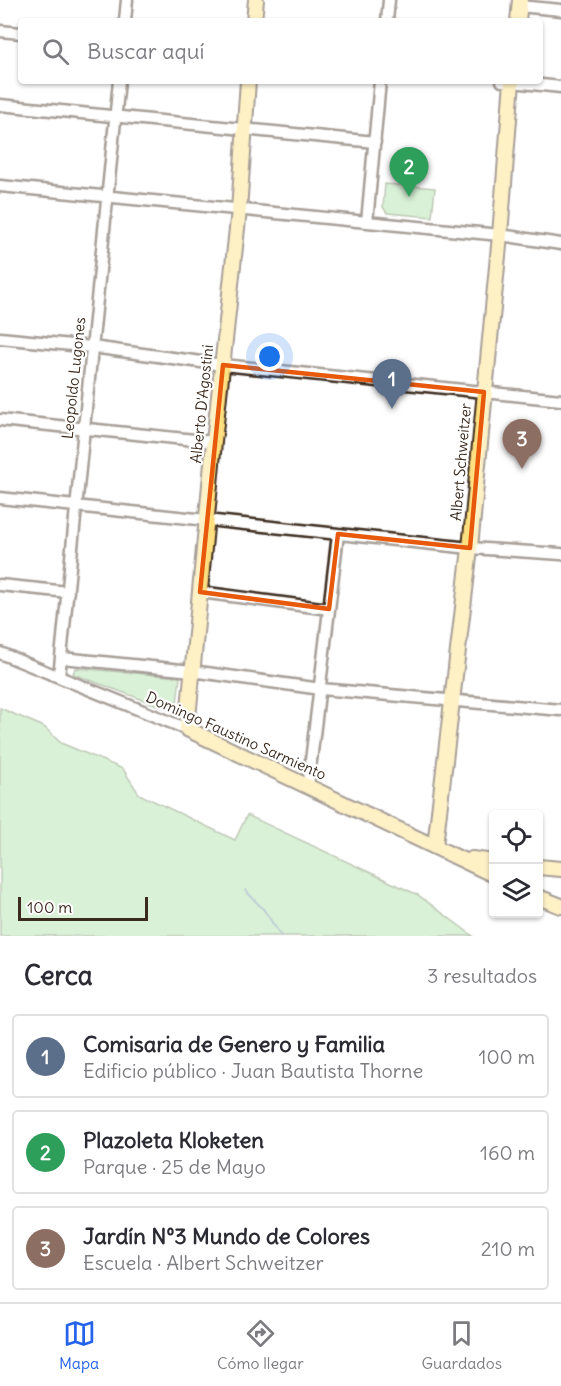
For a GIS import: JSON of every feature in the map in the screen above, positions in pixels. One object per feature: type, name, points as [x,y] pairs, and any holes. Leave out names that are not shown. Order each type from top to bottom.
[{"type":"main road","points":[[254,18],[256,0]]},
{"type":"main road","points":[[518,18],[520,3]]},
{"type":"main road","name":"Alberto D'Agostini","points":[[187,729],[239,210],[248,84]]},
{"type":"main road","name":"Albert Schweitzer","points":[[435,846],[470,548],[500,235],[509,84]]},
{"type":"main road","name":"Domingo Faustino Sarmiento","points":[[187,729],[489,873]]},
{"type":"main road","points":[[455,856],[489,861]]},
{"type":"main road","points":[[543,867],[561,869]]},
{"type":"main road","points":[[543,899],[561,906]]},
{"type":"street","points":[[125,18],[127,0]]},
{"type":"street","points":[[387,18],[388,0]]},
{"type":"street","points":[[520,3],[561,10]]},
{"type":"street","points":[[0,31],[18,33]]},
{"type":"street","name":"Leopoldo Lugones","points":[[59,677],[119,84]]},
{"type":"street","points":[[367,222],[380,84]]},
{"type":"street","points":[[535,84],[561,87]]},
{"type":"street","points":[[0,105],[375,142]]},
{"type":"street","points":[[0,186],[500,235],[561,244]]},
{"type":"street","points":[[0,338],[92,347],[224,365],[561,400]]},
{"type":"street","points":[[0,420],[214,442]]},
{"type":"street","points":[[0,498],[470,548],[561,554]]},
{"type":"street","points":[[308,786],[338,534]]},
{"type":"street","points":[[0,585],[68,592]]},
{"type":"street","points":[[200,592],[329,609]]},
{"type":"street","name":"Domingo Faustino Sarmiento","points":[[0,653],[187,729]]},
{"type":"street","points":[[62,658],[192,671],[321,689],[561,710]]},
{"type":"highlighted area","points":[[223,365],[484,392],[470,548],[338,534],[329,609],[200,592]]},
{"type":"green space","points":[[385,184],[435,188],[432,217],[387,213],[383,207]]},
{"type":"green space","points":[[75,668],[180,677],[176,712],[73,674]]},
{"type":"green space","points":[[0,708],[44,727],[61,743],[123,769],[139,794],[235,840],[247,815],[418,895],[473,936],[0,936]]},
{"type":"waterway","points":[[245,890],[264,910],[281,936]]},
{"type":"place","name":"Plazoleta Kloketen","points":[[409,197]]},
{"type":"place","name":"Comisaria de Genero y Familia","points":[[392,409]]},
{"type":"place","name":"Jardín Nº3 Mundo de Colores","points":[[522,469]]}]
